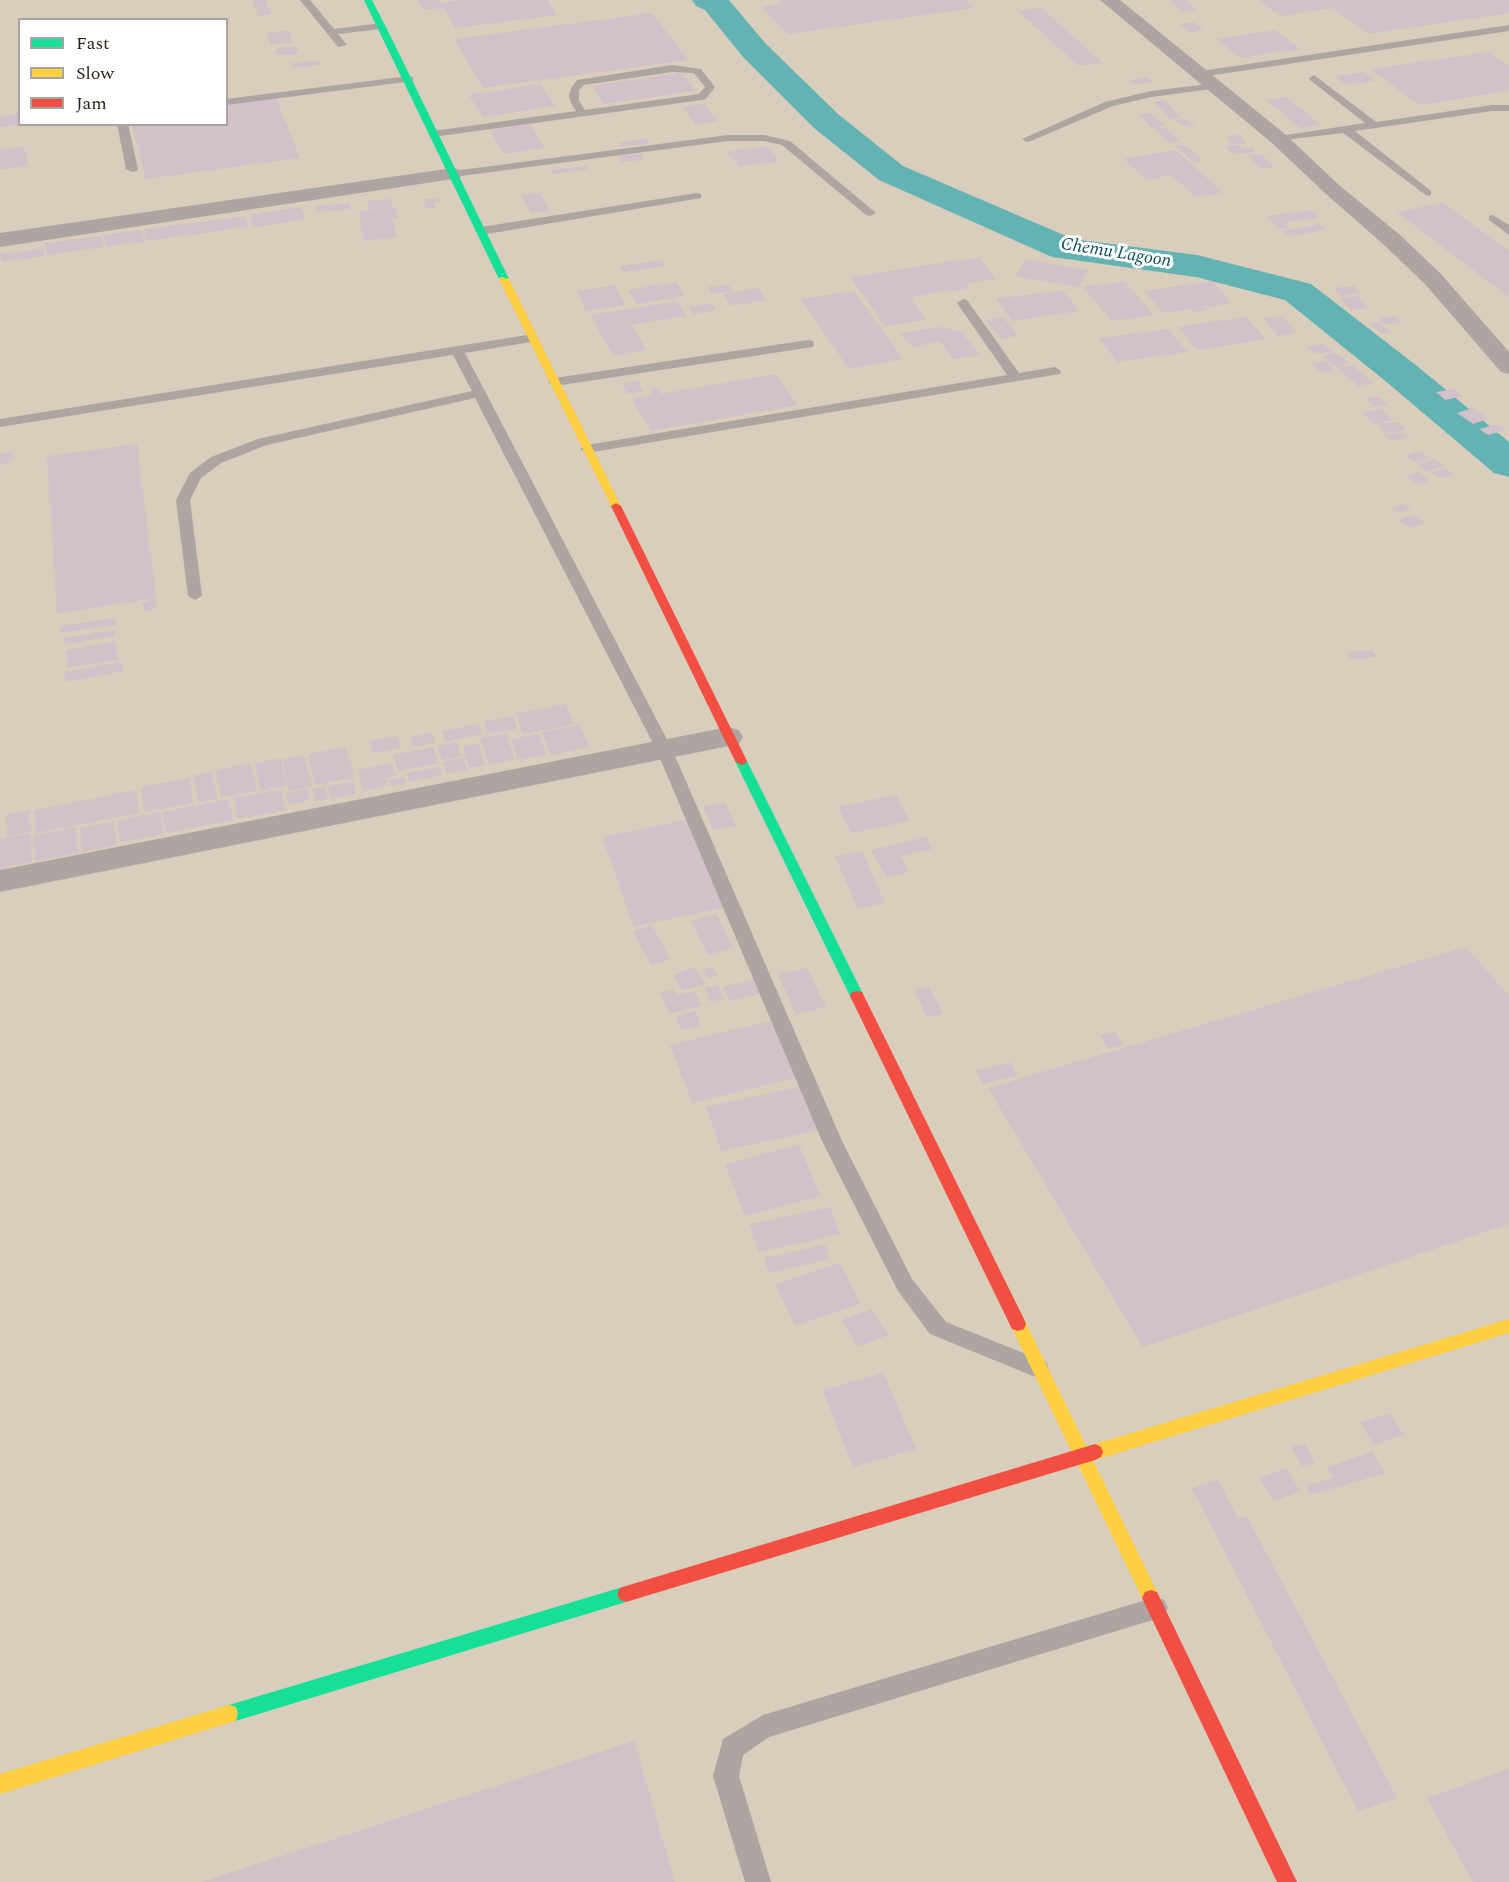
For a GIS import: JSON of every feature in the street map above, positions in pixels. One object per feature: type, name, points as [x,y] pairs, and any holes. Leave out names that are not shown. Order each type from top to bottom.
[{"type":"street","points":[[368,0],[409,79],[433,134],[728,737],[1083,1456],[1287,1882]]},
{"type":"street","points":[[1109,0],[1279,138],[1433,279],[1509,367]]},
{"type":"street","points":[[0,240],[453,174]]},
{"type":"street","points":[[0,881],[728,737]]},
{"type":"street","points":[[0,1784],[1509,1326]]},
{"type":"lane","points":[[305,0],[342,45]]},
{"type":"lane","points":[[332,33],[381,26]]},
{"type":"lane","points":[[1027,138],[1109,104],[1208,80],[1509,28]]},
{"type":"lane","points":[[433,134],[583,114],[702,97],[710,87],[708,80],[696,70],[676,68],[581,82],[574,90],[574,101],[583,114]]},
{"type":"lane","points":[[1314,78],[1374,125]]},
{"type":"lane","points":[[228,102],[409,79]]},
{"type":"lane","points":[[1279,138],[1509,108]]},
{"type":"lane","points":[[122,126],[132,169]]},
{"type":"lane","points":[[1345,129],[1427,194]]},
{"type":"lane","points":[[453,174],[728,138],[764,138],[786,143],[870,213]]},
{"type":"lane","points":[[481,231],[697,196]]},
{"type":"lane","points":[[1493,218],[1509,231]]},
{"type":"lane","points":[[963,303],[1016,378]]},
{"type":"lane","points":[[0,423],[533,338]]},
{"type":"lane","points":[[555,382],[808,344]]},
{"type":"lane","points":[[457,350],[664,749],[832,1141],[905,1285],[938,1328],[1040,1370]]},
{"type":"lane","points":[[587,448],[1055,371]]},
{"type":"lane","points":[[195,596],[183,500],[195,476],[216,460],[263,442],[479,393]]},
{"type":"lane","points":[[758,1882],[726,1776],[732,1748],[763,1727],[1156,1608]]},
{"type":"shaded area","points":[[0,0],[1509,0],[1509,1882],[0,1882]]},
{"type":"building","points":[[253,0],[267,0],[267,6],[255,8]]},
{"type":"building","points":[[418,0],[439,0],[443,8],[423,10]]},
{"type":"building","points":[[463,0],[547,0],[557,15],[455,28],[441,3]]},
{"type":"building","points":[[778,0],[966,0],[975,8],[788,34],[762,7],[782,4]]},
{"type":"building","points":[[1169,0],[1185,0],[1197,10],[1183,12]]},
{"type":"building","points":[[1259,0],[1509,0],[1509,13],[1369,34],[1332,8],[1280,16]]},
{"type":"building","points":[[269,7],[272,14],[259,16],[256,9]]},
{"type":"building","points":[[1041,8],[1103,63],[1079,66],[1018,11]]},
{"type":"building","points":[[652,13],[688,60],[483,88],[454,39]]},
{"type":"building","points":[[1193,22],[1203,30],[1190,32],[1180,24]]},
{"type":"building","points":[[288,30],[292,42],[270,45],[266,33]]},
{"type":"building","points":[[1275,30],[1300,49],[1241,58],[1216,39]]},
{"type":"building","points":[[279,47],[299,47],[295,55],[274,54]]},
{"type":"building","points":[[1489,52],[1509,66],[1509,91],[1419,105],[1371,69]]},
{"type":"building","points":[[319,61],[320,65],[292,67],[291,63]]},
{"type":"building","points":[[1364,72],[1375,81],[1346,85],[1335,76]]},
{"type":"building","points":[[682,73],[696,91],[604,104],[591,86]]},
{"type":"building","points":[[1148,77],[1153,82],[1134,85],[1129,80]]},
{"type":"building","points":[[540,84],[555,106],[483,117],[469,95]]},
{"type":"building","points":[[1287,97],[1320,125],[1300,128],[1267,100]]},
{"type":"building","points":[[276,98],[300,158],[146,179],[133,126],[228,126],[228,104]]},
{"type":"building","points":[[1164,100],[1181,117],[1171,119],[1153,102]]},
{"type":"building","points":[[704,104],[718,121],[696,125],[683,107]]},
{"type":"building","points":[[18,113],[18,125],[0,127],[0,116]]},
{"type":"building","points":[[1151,113],[1165,126],[1152,128],[1139,115]]},
{"type":"building","points":[[1187,119],[1195,126],[1185,127],[1176,120]]},
{"type":"building","points":[[529,124],[544,148],[504,154],[490,130]]},
{"type":"building","points":[[1166,128],[1180,142],[1169,143],[1155,129]]},
{"type":"building","points":[[1240,135],[1246,143],[1232,144],[1226,136]]},
{"type":"building","points":[[647,138],[650,143],[620,147],[618,143]]},
{"type":"building","points":[[1186,145],[1202,161],[1193,162],[1176,146]]},
{"type":"building","points":[[1240,145],[1243,148],[1252,147],[1255,152],[1232,154],[1225,146]]},
{"type":"building","points":[[24,146],[28,166],[0,170],[0,149]]},
{"type":"building","points":[[766,146],[779,161],[740,167],[727,152]]},
{"type":"building","points":[[1175,150],[1223,192],[1196,197],[1171,175],[1147,180],[1124,159]]},
{"type":"building","points":[[641,154],[643,160],[621,162],[619,155]]},
{"type":"building","points":[[1261,154],[1274,167],[1261,169],[1247,155]]},
{"type":"building","points":[[587,166],[588,169],[552,174],[550,170]]},
{"type":"building","points":[[540,193],[550,211],[531,213],[521,195]]},
{"type":"building","points":[[440,198],[441,202],[435,202],[435,208],[426,208],[424,199]]},
{"type":"building","points":[[391,199],[392,208],[397,208],[399,218],[392,219],[397,237],[364,241],[360,223],[380,220],[360,222],[359,211],[387,209],[368,209],[368,201]]},
{"type":"building","points":[[350,203],[350,209],[316,212],[315,206]]},
{"type":"building","points":[[1443,203],[1509,251],[1509,297],[1397,212]]},
{"type":"building","points":[[301,207],[305,220],[253,227],[249,215]]},
{"type":"building","points":[[1311,210],[1319,218],[1284,223],[1289,228],[1278,229],[1266,216]]},
{"type":"building","points":[[245,216],[248,227],[147,241],[144,229]]},
{"type":"building","points":[[1320,224],[1326,230],[1288,236],[1282,231]]},
{"type":"building","points":[[141,230],[144,242],[106,247],[103,235]]},
{"type":"building","points":[[101,236],[103,247],[46,255],[45,243]]},
{"type":"building","points":[[43,248],[44,256],[2,262],[1,254]]},
{"type":"building","points":[[979,257],[996,279],[966,284],[970,288],[910,297],[926,320],[885,326],[850,277]]},
{"type":"building","points":[[1026,259],[1088,270],[1079,287],[1016,276]]},
{"type":"building","points":[[662,260],[665,266],[623,272],[620,266]]},
{"type":"building","points":[[1124,281],[1154,315],[1112,321],[1083,287]]},
{"type":"building","points":[[1212,281],[1232,303],[1205,307],[1208,310],[1194,312],[1192,309],[1163,313],[1144,291]]},
{"type":"building","points":[[676,282],[685,296],[637,304],[628,290]]},
{"type":"building","points":[[615,285],[625,305],[586,311],[577,291]]},
{"type":"building","points":[[729,285],[732,291],[711,294],[708,287]]},
{"type":"building","points":[[1354,286],[1361,293],[1341,296],[1334,288]]},
{"type":"building","points":[[758,288],[767,300],[731,306],[723,294]]},
{"type":"building","points":[[1062,290],[1079,311],[1012,321],[996,299]]},
{"type":"building","points":[[854,291],[903,359],[849,369],[801,299]]},
{"type":"building","points":[[1357,296],[1368,308],[1351,310],[1340,298]]},
{"type":"building","points":[[677,301],[687,316],[632,325],[646,350],[613,355],[590,315]]},
{"type":"building","points":[[711,303],[716,310],[693,314],[688,307]]},
{"type":"building","points":[[1282,316],[1297,333],[1278,336],[1263,318]]},
{"type":"building","points":[[1395,316],[1402,322],[1386,325],[1379,319]]},
{"type":"building","points":[[1003,317],[1018,336],[1001,339],[985,320]]},
{"type":"building","points":[[1245,317],[1266,339],[1198,350],[1177,327]]},
{"type":"building","points":[[1378,322],[1391,332],[1382,334],[1370,324]]},
{"type":"building","points":[[940,327],[962,332],[980,356],[953,359],[940,341],[913,347],[900,333]]},
{"type":"building","points":[[1168,329],[1187,352],[1117,362],[1099,338]]},
{"type":"building","points":[[1324,344],[1332,351],[1315,354],[1307,347]]},
{"type":"building","points":[[1335,352],[1349,363],[1336,367],[1322,356]]},
{"type":"building","points":[[1325,361],[1335,370],[1322,373],[1312,364]]},
{"type":"building","points":[[1353,365],[1373,383],[1358,386],[1338,368]]},
{"type":"building","points":[[776,374],[797,405],[651,431],[632,399],[653,395],[650,389],[657,388],[661,394]]},
{"type":"building","points":[[638,381],[643,392],[627,394],[622,383]]},
{"type":"building","points":[[1453,389],[1462,396],[1445,400],[1436,392]]},
{"type":"building","points":[[1379,397],[1387,405],[1373,407],[1366,399]]},
{"type":"building","points":[[1473,408],[1488,419],[1473,424],[1457,413]]},
{"type":"building","points":[[1381,409],[1393,420],[1374,424],[1363,412]]},
{"type":"building","points":[[1399,422],[1406,430],[1385,433],[1378,424]]},
{"type":"building","points":[[1498,424],[1506,430],[1488,435],[1479,429]]},
{"type":"building","points":[[1404,433],[1410,438],[1390,441],[1385,435]]},
{"type":"building","points":[[137,444],[156,598],[57,614],[47,456]]},
{"type":"building","points":[[1420,451],[1430,458],[1416,463],[1405,456]]},
{"type":"building","points":[[12,452],[13,458],[8,459],[10,463],[0,465],[0,454]]},
{"type":"building","points":[[1434,459],[1444,466],[1428,471],[1418,465]]},
{"type":"building","points":[[1445,468],[1453,475],[1441,479],[1432,472]]},
{"type":"building","points":[[1419,472],[1429,481],[1417,484],[1406,476]]},
{"type":"building","points":[[1404,504],[1411,510],[1398,513],[1391,507]]},
{"type":"building","points":[[1412,514],[1424,523],[1410,528],[1398,520]]},
{"type":"building","points":[[155,599],[158,608],[145,611],[142,603]]},
{"type":"building","points":[[115,618],[116,625],[60,633],[60,626]]},
{"type":"building","points":[[115,630],[115,636],[64,644],[63,638]]},
{"type":"building","points":[[116,641],[118,660],[67,668],[66,650]]},
{"type":"building","points":[[1372,650],[1376,657],[1350,659],[1346,652]]},
{"type":"building","points":[[121,662],[123,671],[66,682],[65,672]]},
{"type":"building","points":[[566,704],[574,724],[523,734],[516,713]]},
{"type":"building","points":[[513,716],[517,729],[488,734],[484,721]]},
{"type":"building","points":[[479,724],[482,734],[446,742],[442,731]]},
{"type":"building","points":[[580,725],[589,747],[551,755],[542,732]]},
{"type":"building","points":[[432,733],[435,743],[412,747],[410,737]]},
{"type":"building","points":[[506,733],[515,760],[489,765],[480,738]]},
{"type":"building","points":[[539,734],[546,755],[518,760],[511,739]]},
{"type":"building","points":[[397,736],[401,748],[372,753],[369,741]]},
{"type":"building","points":[[457,742],[461,756],[442,760],[437,746]]},
{"type":"building","points":[[478,743],[485,765],[469,768],[463,746]]},
{"type":"building","points":[[346,747],[354,778],[315,785],[308,754]]},
{"type":"building","points":[[433,747],[438,763],[398,771],[393,755]]},
{"type":"building","points":[[304,755],[312,786],[289,791],[283,759]]},
{"type":"building","points":[[281,758],[287,785],[260,791],[255,763]]},
{"type":"building","points":[[463,758],[467,770],[446,774],[443,762]]},
{"type":"building","points":[[251,763],[257,791],[221,798],[216,770]]},
{"type":"building","points":[[392,763],[396,776],[386,778],[388,786],[363,791],[358,770]]},
{"type":"building","points":[[440,767],[442,775],[409,782],[407,773]]},
{"type":"building","points":[[212,772],[217,799],[198,802],[193,775]]},
{"type":"building","points":[[404,777],[406,783],[391,786],[389,780]]},
{"type":"building","points":[[189,778],[193,803],[145,812],[141,787]]},
{"type":"building","points":[[353,781],[356,794],[331,799],[328,786]]},
{"type":"building","points":[[325,786],[328,799],[315,801],[312,788]]},
{"type":"building","points":[[281,789],[286,810],[237,819],[233,798]]},
{"type":"building","points":[[308,789],[310,800],[288,805],[286,793]]},
{"type":"building","points":[[136,790],[139,813],[35,833],[34,810]]},
{"type":"building","points":[[896,795],[910,821],[851,833],[838,807]]},
{"type":"building","points":[[229,799],[233,820],[166,833],[162,812]]},
{"type":"building","points":[[725,802],[736,826],[714,830],[703,806]]},
{"type":"building","points":[[29,810],[31,831],[7,836],[6,815]]},
{"type":"building","points":[[160,812],[163,834],[120,842],[117,821]]},
{"type":"building","points":[[691,819],[727,907],[634,927],[602,837]]},
{"type":"building","points":[[114,821],[117,845],[82,852],[80,828]]},
{"type":"building","points":[[76,827],[79,853],[35,861],[33,836]]},
{"type":"building","points":[[30,833],[32,862],[0,868],[0,839]]},
{"type":"building","points":[[926,837],[932,849],[900,856],[909,872],[887,878],[871,850]]},
{"type":"building","points":[[862,851],[885,903],[858,909],[835,856]]},
{"type":"building","points":[[716,914],[733,948],[708,955],[691,921]]},
{"type":"building","points":[[652,925],[670,959],[651,965],[633,931]]},
{"type":"building","points":[[1466,947],[1509,996],[1509,1224],[1143,1347],[988,1088]]},
{"type":"building","points":[[694,967],[705,984],[683,991],[673,975]]},
{"type":"building","points":[[713,967],[717,976],[707,978],[703,969]]},
{"type":"building","points":[[807,968],[826,1007],[796,1014],[778,974]]},
{"type":"building","points":[[755,979],[762,993],[730,1001],[723,987]]},
{"type":"building","points":[[718,985],[724,999],[710,1002],[705,988]]},
{"type":"building","points":[[929,986],[943,1014],[927,1017],[914,990]]},
{"type":"building","points":[[674,989],[676,996],[695,991],[701,1006],[669,1014],[660,992]]},
{"type":"building","points":[[696,1011],[701,1026],[681,1030],[676,1015]]},
{"type":"building","points":[[774,1020],[799,1077],[692,1103],[670,1045]]},
{"type":"building","points":[[1115,1032],[1123,1045],[1108,1049],[1100,1035]]},
{"type":"building","points":[[1010,1062],[1017,1076],[983,1084],[976,1071]]},
{"type":"building","points":[[802,1086],[820,1130],[721,1151],[706,1107]]},
{"type":"building","points":[[799,1145],[820,1196],[745,1216],[725,1164]]},
{"type":"building","points":[[830,1207],[840,1234],[759,1252],[750,1224]]},
{"type":"building","points":[[825,1245],[830,1259],[769,1273],[764,1258]]},
{"type":"building","points":[[840,1263],[860,1304],[795,1326],[775,1284]]},
{"type":"building","points":[[872,1309],[888,1335],[857,1347],[842,1320]]},
{"type":"building","points":[[883,1373],[916,1449],[853,1467],[823,1390]]},
{"type":"building","points":[[1390,1413],[1404,1435],[1374,1445],[1360,1423]]},
{"type":"building","points":[[1305,1444],[1315,1463],[1302,1466],[1291,1447]]},
{"type":"building","points":[[1372,1452],[1385,1473],[1311,1495],[1306,1486],[1333,1478],[1327,1467]]},
{"type":"building","points":[[1286,1468],[1300,1491],[1274,1501],[1260,1478]]},
{"type":"building","points":[[1218,1480],[1238,1519],[1247,1517],[1397,1798],[1358,1811],[1192,1488]]},
{"type":"building","points":[[634,1741],[675,1882],[202,1882]]},
{"type":"building","points":[[1509,1769],[1509,1882],[1473,1882],[1427,1798]]},
{"type":"waterway","name":"Chemu Lagoon","points":[[707,0],[716,4],[754,50],[826,121],[891,173],[1065,249],[1197,266],[1298,292],[1403,375],[1509,464]]},
{"type":"traffic: fast","points":[[368,0],[504,279]]},
{"type":"traffic: fast","points":[[741,761],[857,996]]},
{"type":"traffic: fast","points":[[229,1714],[626,1594]]},
{"type":"traffic: slow","points":[[504,279],[616,506]]},
{"type":"traffic: slow","points":[[1018,1324],[1151,1598]]},
{"type":"traffic: slow","points":[[1095,1452],[1509,1326]]},
{"type":"traffic: slow","points":[[0,1784],[229,1714]]},
{"type":"traffic: jam","points":[[616,506],[741,761]]},
{"type":"traffic: jam","points":[[857,996],[1018,1324]]},
{"type":"traffic: jam","points":[[626,1594],[1095,1452]]},
{"type":"traffic: jam","points":[[1151,1598],[1287,1882]]}]
